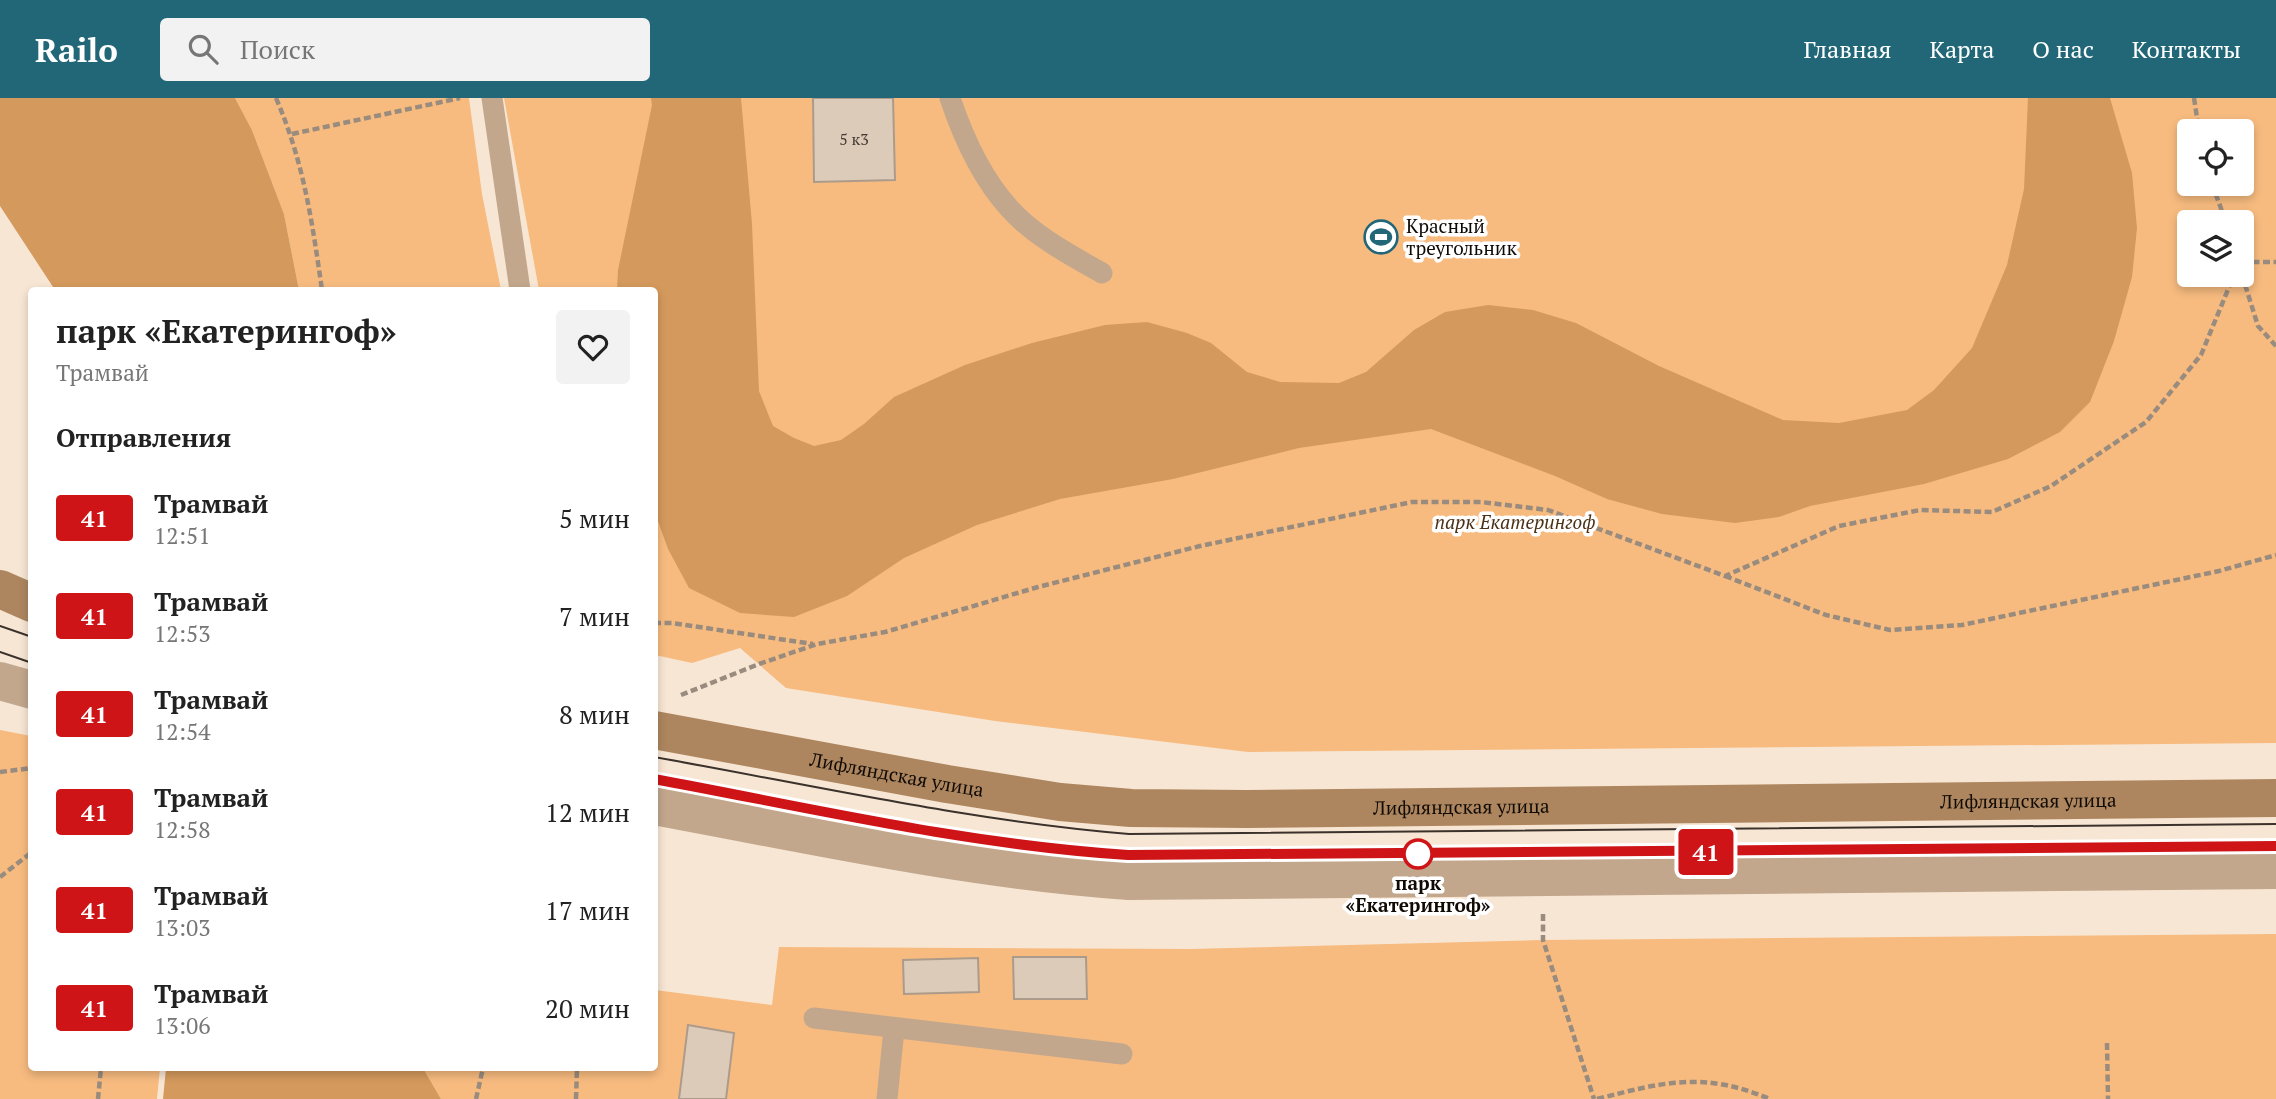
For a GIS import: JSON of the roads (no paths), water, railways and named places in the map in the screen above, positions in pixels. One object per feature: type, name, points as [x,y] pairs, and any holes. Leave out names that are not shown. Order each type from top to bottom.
[{"type":"main road","points":[[0,589],[28,601]]},
{"type":"main road","name":"Лифляндская улица","points":[[658,731],[947,784],[1060,802],[1131,808],[1247,810],[2276,798]]},
{"type":"street","points":[[0,681],[28,689]]},
{"type":"street","points":[[658,807],[934,858],[1055,876],[1129,881],[2276,870]]},
{"type":"lane","points":[[492,98],[520,287]]},
{"type":"lane","points":[[950,98],[971,153],[1009,208],[1051,243],[1102,274]]},
{"type":"lane","points":[[814,1018],[1122,1054]]},
{"type":"lane","points":[[887,1099],[894,1029]]},
{"type":"tram line","points":[[0,626],[28,636]]},
{"type":"tram line","points":[[0,652],[28,662]]},
{"type":"tram line","points":[[658,758],[950,811],[1129,834],[2276,824]]},
{"type":"tram line","points":[[658,780],[950,834],[1128,855],[2276,846]]},
{"type":"tram line","name":"41","points":[[658,780],[936,832],[1059,850],[1128,855],[2276,846]]},
{"type":"place","name":"Красный треугольник","points":[[1381,237]]},
{"type":"place","name":"парк «Екатерингоф»","points":[[1418,854]]},
{"type":"park label","name":"парк Екатерингоф","points":[[1515,522]]}]
